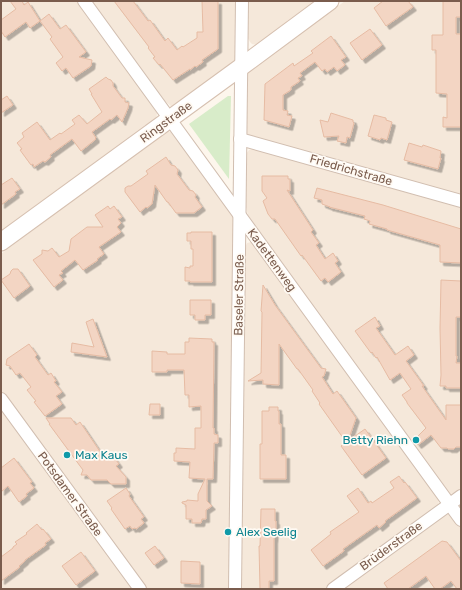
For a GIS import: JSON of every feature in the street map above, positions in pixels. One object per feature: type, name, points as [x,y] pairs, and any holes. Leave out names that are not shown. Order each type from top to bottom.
[{"type":"street","name":"Kadettenweg","points":[[84,1],[461,520]]},
{"type":"street","name":"Baseler Straße","points":[[235,589],[242,1]]},
{"type":"street","name":"Ringstraße","points":[[1,242],[330,1]]},
{"type":"street","name":"Friedrichstraße","points":[[240,139],[461,201]]},
{"type":"street","name":"Potsdamer Straße","points":[[1,399],[140,589]]},
{"type":"street","name":"Brüderstraße","points":[[333,589],[461,496]]},
{"type":"shaded area","points":[[1,1],[77,1],[157,113],[156,120],[150,126],[145,125],[50,195],[49,199],[44,203],[40,202],[1,231]]},
{"type":"shaded area","points":[[92,1],[237,1],[237,57],[235,62],[213,79],[209,79],[184,98],[183,101],[171,106],[165,101]]},
{"type":"shaded area","points":[[247,1],[315,1],[287,21],[286,25],[257,45],[252,44],[247,36]]},
{"type":"shaded area","points":[[345,1],[461,1],[461,195],[250,136],[246,132],[247,72]]},
{"type":"shaded area","points":[[166,131],[171,132],[177,138],[235,220],[231,589],[146,589],[1,390],[1,254],[51,217],[51,213],[56,209],[61,209],[156,140],[157,136]]},
{"type":"shaded area","points":[[253,149],[461,208],[461,489],[455,493],[450,494],[444,488],[248,215],[245,204],[246,154],[249,150]]},
{"type":"shaded area","points":[[251,242],[439,499],[438,506],[325,589],[240,589],[245,247],[247,243]]},
{"type":"shaded area","points":[[1,407],[133,589],[1,589]]},
{"type":"shaded area","points":[[443,514],[451,514],[461,528],[461,589],[341,589]]},
{"type":"green space","points":[[228,96],[231,96],[229,179],[189,124]]},
{"type":"building","points":[[10,1],[22,1],[24,5],[28,2],[40,21],[30,28],[26,22],[5,37],[1,31],[1,20],[16,9]]},
{"type":"building","points":[[114,1],[133,1],[148,21],[150,20],[165,41],[168,38],[177,50],[197,38],[197,32],[203,32],[202,1],[218,1],[218,49],[202,60],[203,62],[196,67],[195,66],[173,80],[153,58],[155,57],[148,48],[149,47]]},
{"type":"building","points":[[383,1],[408,1],[413,7],[386,26],[374,8]]},
{"type":"building","points":[[443,1],[461,1],[461,17],[456,17],[456,34],[461,34],[461,127],[443,127],[443,117],[447,118],[447,94],[436,93],[436,50],[432,50],[432,35],[443,35]]},
{"type":"building","points":[[49,14],[60,29],[66,25],[86,52],[79,57],[92,60],[91,66],[73,78],[66,68],[62,71],[56,63],[63,57],[50,39],[52,37],[40,21]]},
{"type":"building","points":[[370,29],[382,45],[362,60],[350,43]]},
{"type":"building","points":[[331,36],[346,57],[341,60],[345,65],[337,71],[334,67],[327,72],[325,69],[322,71],[315,62],[300,73],[302,76],[298,78],[300,81],[291,87],[291,90],[283,95],[283,110],[288,111],[287,115],[292,116],[289,127],[264,120],[265,84],[293,63],[294,66],[313,53],[311,51]]},
{"type":"building","points":[[106,77],[111,80],[113,86],[122,98],[125,98],[125,102],[129,103],[122,122],[117,115],[111,120],[110,119],[92,132],[96,139],[81,151],[72,139],[50,155],[51,157],[45,162],[43,161],[34,167],[33,164],[31,165],[20,150],[22,149],[17,143],[24,137],[22,133],[37,122],[50,140],[75,124],[72,120],[79,115],[87,124],[102,112],[89,89]]},
{"type":"building","points":[[7,96],[13,105],[1,113],[1,100]]},
{"type":"building","points":[[331,113],[353,120],[354,123],[350,138],[347,137],[346,143],[337,141],[339,136],[324,137],[320,120],[328,122]]},
{"type":"building","points":[[374,115],[386,118],[386,120],[392,122],[387,140],[381,138],[380,140],[368,136]]},
{"type":"building","points":[[409,143],[422,147],[423,145],[441,151],[438,169],[404,160]]},
{"type":"building","points":[[166,157],[171,165],[175,166],[178,170],[177,174],[189,190],[193,191],[196,195],[195,197],[202,207],[194,213],[176,213],[155,185],[152,204],[140,212],[125,192],[125,188],[131,186],[148,174],[146,171]]},
{"type":"building","points":[[262,176],[288,176],[288,179],[290,179],[290,191],[287,190],[313,230],[311,232],[319,243],[316,245],[325,259],[333,253],[338,261],[335,263],[341,272],[328,282],[325,278],[321,281],[275,219],[272,219],[268,214],[263,201],[267,198],[262,191]]},
{"type":"building","points":[[12,178],[20,189],[15,192],[16,194],[1,205],[1,185]]},
{"type":"building","points":[[317,188],[383,205],[461,229],[461,263],[440,262],[440,245],[369,224],[370,221],[364,219],[365,216],[322,204],[322,200],[314,198]]},
{"type":"building","points":[[108,206],[110,209],[114,206],[122,217],[118,219],[121,223],[117,227],[121,232],[99,247],[104,254],[83,270],[75,260],[61,271],[63,273],[59,275],[63,280],[54,287],[33,260],[42,254],[42,250],[48,251],[52,248],[59,257],[69,251],[71,239],[87,227],[103,227],[95,215]]},
{"type":"building","points":[[212,232],[212,282],[185,281],[185,267],[190,268],[190,266],[193,266],[193,249],[191,249],[191,241],[187,241],[187,233]]},
{"type":"building","points":[[13,269],[18,269],[30,286],[14,298],[1,280],[10,274]]},
{"type":"building","points":[[441,280],[461,281],[461,317],[456,317],[456,363],[461,363],[461,388],[446,388],[446,386],[440,386]]},
{"type":"building","points":[[263,285],[275,305],[321,368],[326,369],[324,376],[322,377],[333,394],[337,391],[356,418],[348,441],[365,429],[386,458],[362,475],[341,446],[346,442],[319,404],[320,403],[312,391],[313,390],[279,344],[279,385],[263,384],[263,380],[248,381],[261,373],[261,311]]},
{"type":"building","points":[[190,300],[211,300],[211,315],[205,315],[205,320],[195,320],[195,315],[190,315]]},
{"type":"building","points":[[375,317],[380,326],[376,328],[395,355],[408,346],[414,355],[406,361],[446,420],[446,405],[461,405],[461,447],[456,447],[454,449],[441,448],[431,435],[418,445],[414,440],[426,428],[402,395],[411,389],[400,373],[390,380],[377,357],[376,358],[372,352],[371,353],[355,331]]},
{"type":"building","points":[[93,319],[107,357],[71,352],[72,343],[94,347],[86,322]]},
{"type":"building","points":[[189,338],[212,339],[212,342],[214,342],[213,428],[214,434],[218,435],[218,443],[214,443],[213,479],[207,479],[207,501],[212,506],[206,510],[206,519],[202,519],[201,523],[192,523],[192,519],[186,519],[186,505],[182,502],[187,500],[198,501],[198,494],[205,479],[189,478],[190,462],[174,461],[174,453],[176,453],[176,448],[195,449],[195,428],[201,428],[201,406],[189,407],[189,395],[185,395],[184,370],[152,372],[152,351],[167,352],[167,354],[185,354],[185,342],[189,342]]},
{"type":"building","points":[[29,344],[37,355],[35,357],[48,375],[51,373],[56,381],[54,382],[62,392],[56,396],[62,404],[45,416],[27,390],[31,387],[20,373],[16,375],[10,366],[6,365],[7,359]]},
{"type":"building","points":[[150,404],[160,404],[160,415],[149,415]]},
{"type":"building","points":[[269,407],[278,407],[279,411],[279,424],[281,424],[281,455],[286,455],[286,479],[260,479],[262,411],[269,411]]},
{"type":"building","points":[[46,418],[71,418],[76,425],[80,422],[103,456],[110,452],[119,464],[116,466],[126,477],[126,484],[111,484],[107,480],[91,480],[87,475],[81,475],[83,470]]},
{"type":"building","points":[[14,458],[32,482],[30,483],[34,488],[19,502],[8,486],[1,492],[1,468]]},
{"type":"building","points":[[399,476],[417,498],[385,521],[386,522],[379,528],[377,525],[343,549],[344,551],[323,566],[311,550],[331,534],[330,532],[359,512],[347,496],[358,488],[368,503],[371,501],[372,503],[394,488],[390,482]]},
{"type":"building","points":[[126,488],[130,494],[129,496],[144,517],[141,519],[144,523],[136,529],[132,529],[130,526],[125,529],[107,501]]},
{"type":"building","points":[[261,509],[275,509],[276,532],[274,540],[274,581],[269,581],[269,589],[260,589],[259,546]]},
{"type":"building","points":[[37,524],[51,539],[45,543],[46,545],[25,560],[19,566],[20,567],[1,581],[1,557],[17,544],[15,542],[27,534],[26,533]]},
{"type":"building","points":[[442,541],[447,542],[461,561],[461,589],[457,589],[451,581],[440,589],[435,589],[426,576],[408,589],[388,589],[384,583]]},
{"type":"building","points":[[155,546],[164,558],[154,565],[145,553]]},
{"type":"building","points":[[81,552],[95,571],[76,585],[62,566]]},
{"type":"building","points":[[181,561],[200,562],[200,584],[181,583]]},
{"type":"place","name":"Betty Riehn","points":[[416,440]]},
{"type":"place","name":"Max Kaus","points":[[67,455]]},
{"type":"place","name":"Alex Seelig","points":[[228,532]]}]
